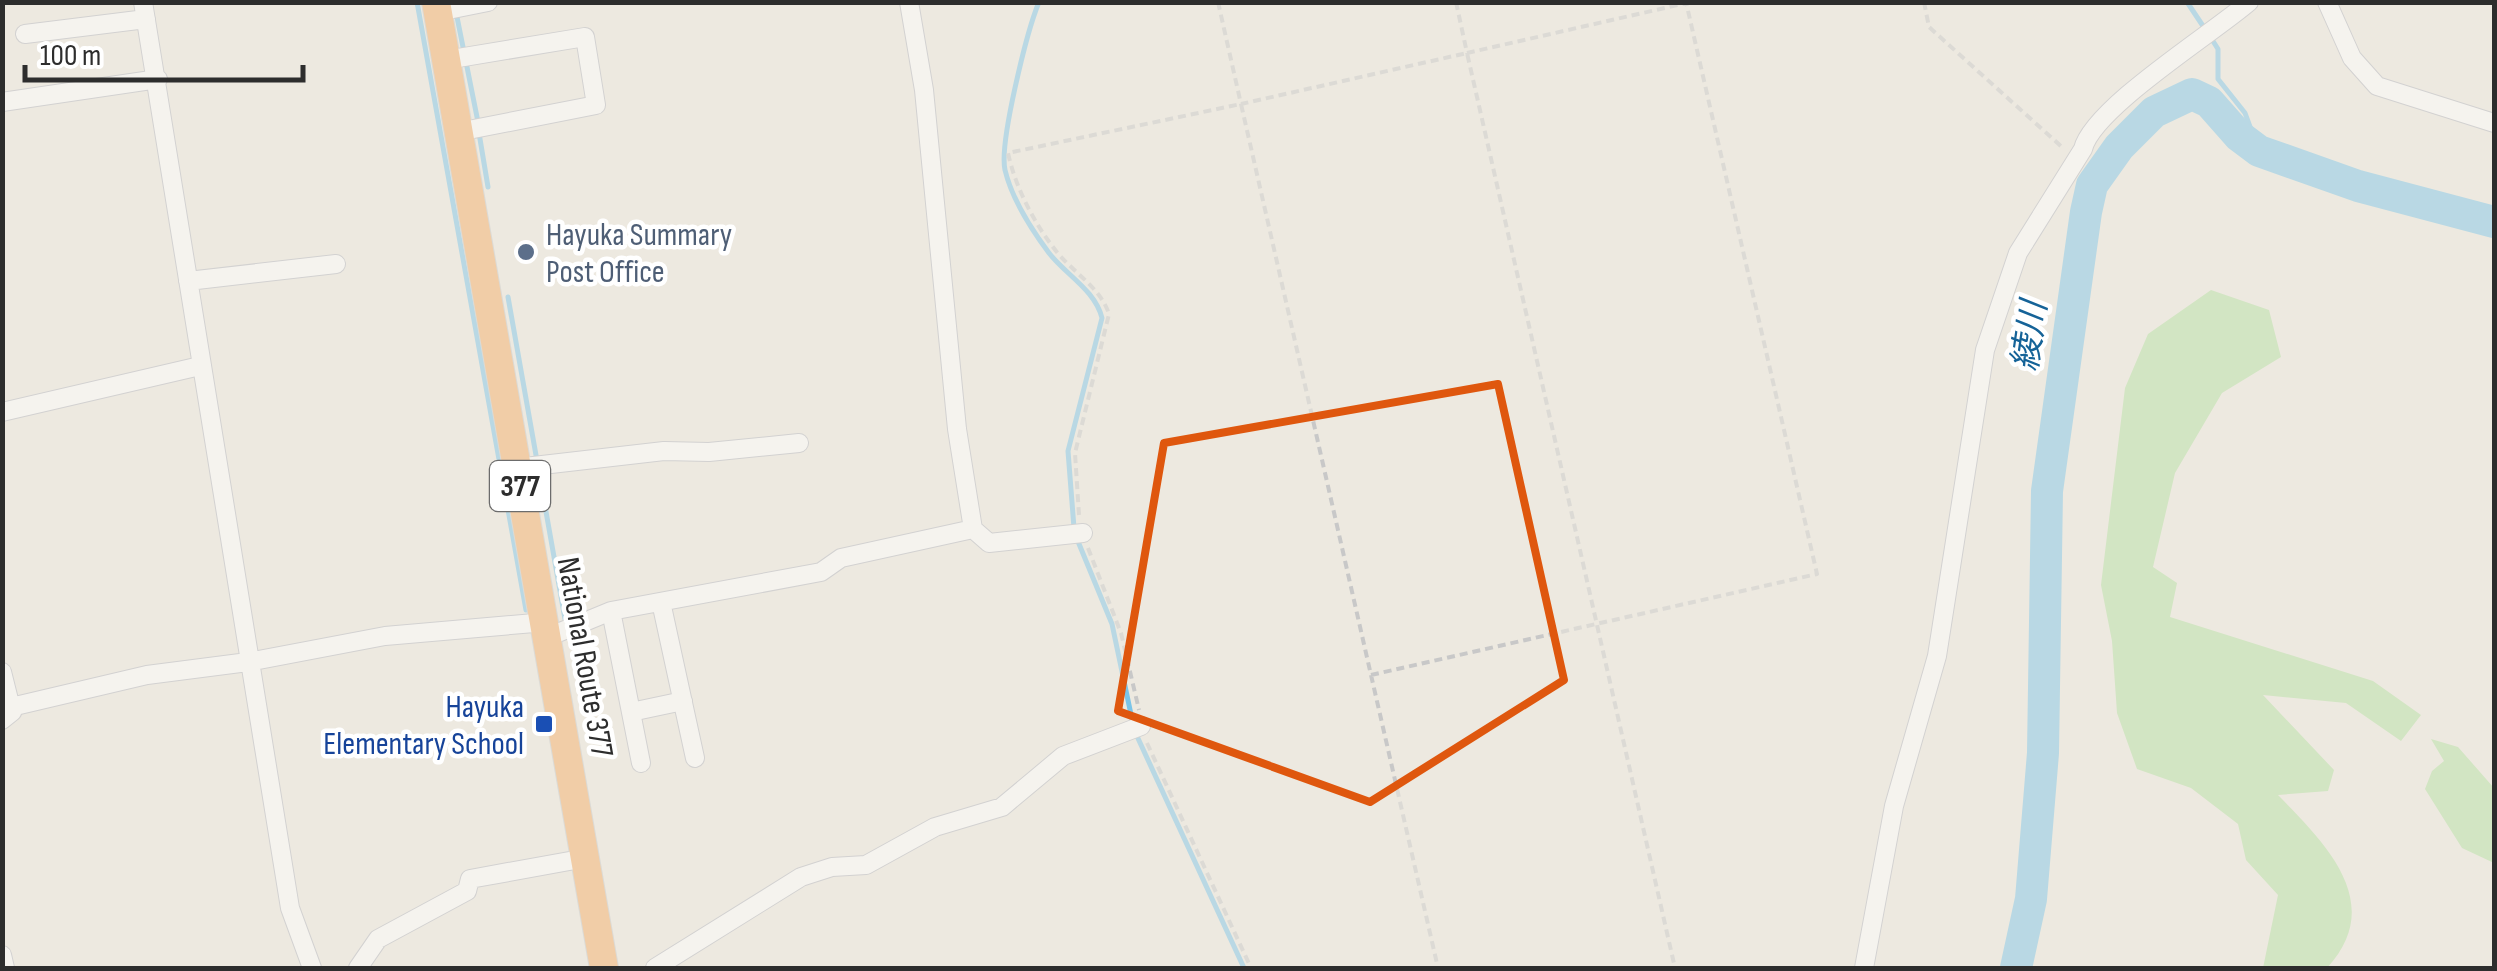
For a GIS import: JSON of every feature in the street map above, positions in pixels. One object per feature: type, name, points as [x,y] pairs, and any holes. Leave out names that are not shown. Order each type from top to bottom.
[{"type":"highway","name":"National Route 377","points":[[437,7],[460,58],[531,466],[547,630],[604,968]]},
{"type":"street","points":[[437,7],[488,2]]},
{"type":"street","points":[[909,2],[926,108],[957,429],[973,528],[989,543],[1078,534]]},
{"type":"street","points":[[1864,968],[1894,806],[1936,656],[1985,350],[2018,253],[2086,136],[2109,111],[2200,44],[2249,2]]},
{"type":"street","points":[[2327,2],[2352,58],[2377,86],[2494,123]]},
{"type":"street","points":[[25,34],[144,11],[158,78],[200,366],[290,908],[312,968]]},
{"type":"street","points":[[460,58],[585,37],[596,105],[472,129]]},
{"type":"street","points":[[2,102],[158,78]]},
{"type":"street","points":[[188,282],[336,264]]},
{"type":"street","points":[[2,412],[200,366]]},
{"type":"street","points":[[531,466],[664,450],[709,452],[800,443]]},
{"type":"street","points":[[2,672],[6,714],[147,675],[248,662],[384,636],[547,630],[611,612],[820,572],[841,558],[973,528]]},
{"type":"street","points":[[661,602],[696,758]]},
{"type":"street","points":[[611,612],[641,763]]},
{"type":"street","points":[[631,712],[683,701]]},
{"type":"street","points":[[655,968],[801,876],[832,867],[866,866],[935,827],[1002,807],[1063,756],[1136,728]]},
{"type":"street","points":[[358,968],[378,939],[467,891],[470,879],[586,858]]},
{"type":"street","points":[[2,955],[5,968]]},
{"type":"path","points":[[1218,2],[1438,968]]},
{"type":"path","points":[[1456,2],[1675,968]]},
{"type":"path","points":[[1924,2],[1930,27],[2076,159]]},
{"type":"path","points":[[1250,968],[1136,728],[1121,632],[1078,534],[1075,453],[1110,314],[1105,300],[1054,248],[1012,172],[1008,154],[1688,3],[1817,574],[1371,674]]},
{"type":"highlighted area","points":[[1498,384],[1564,680],[1370,802],[1118,711],[1164,443]]},
{"type":"green space","points":[[2211,290],[2269,310],[2281,357],[2222,393],[2175,473],[2153,567],[2177,583],[2170,617],[2373,681],[2421,715],[2401,741],[2346,703],[2263,695],[2334,770],[2328,791],[2278,795],[2330,854],[2350,897],[2351,920],[2344,944],[2327,968],[2263,968],[2278,895],[2246,860],[2238,824],[2191,788],[2137,769],[2117,713],[2112,641],[2101,585],[2125,388],[2148,334]]},
{"type":"green space","points":[[2431,739],[2458,747],[2494,788],[2494,863],[2462,848],[2425,789],[2432,771],[2444,761]]},
{"type":"waterway","points":[[417,2],[526,610]]},
{"type":"waterway","points":[[1039,2],[1021,61],[1004,156],[1017,203],[1056,261],[1093,299],[1102,318],[1068,451],[1074,528]]},
{"type":"waterway","points":[[2187,2],[2205,29]]},
{"type":"waterway","points":[[457,17],[478,122]]},
{"type":"waterway","points":[[2211,38],[2218,49],[2218,79],[2245,113],[2259,151]]},
{"type":"waterway","name":"綾川","points":[[2016,968],[2031,899],[2043,753],[2047,491],[2092,185],[2119,147],[2154,112],[2192,94],[2209,102],[2239,136],[2259,151],[2358,186],[2494,222]]},
{"type":"waterway","points":[[479,133],[488,187]]},
{"type":"waterway","points":[[508,297],[565,619]]},
{"type":"waterway","points":[[1077,539],[1112,624],[1133,724]]},
{"type":"waterway","points":[[1136,734],[1244,968]]},
{"type":"place","name":"Hayuka Summary Post Office","points":[[526,252]]},
{"type":"place","name":"Hayuka Elementary School","points":[[544,724]]}]
